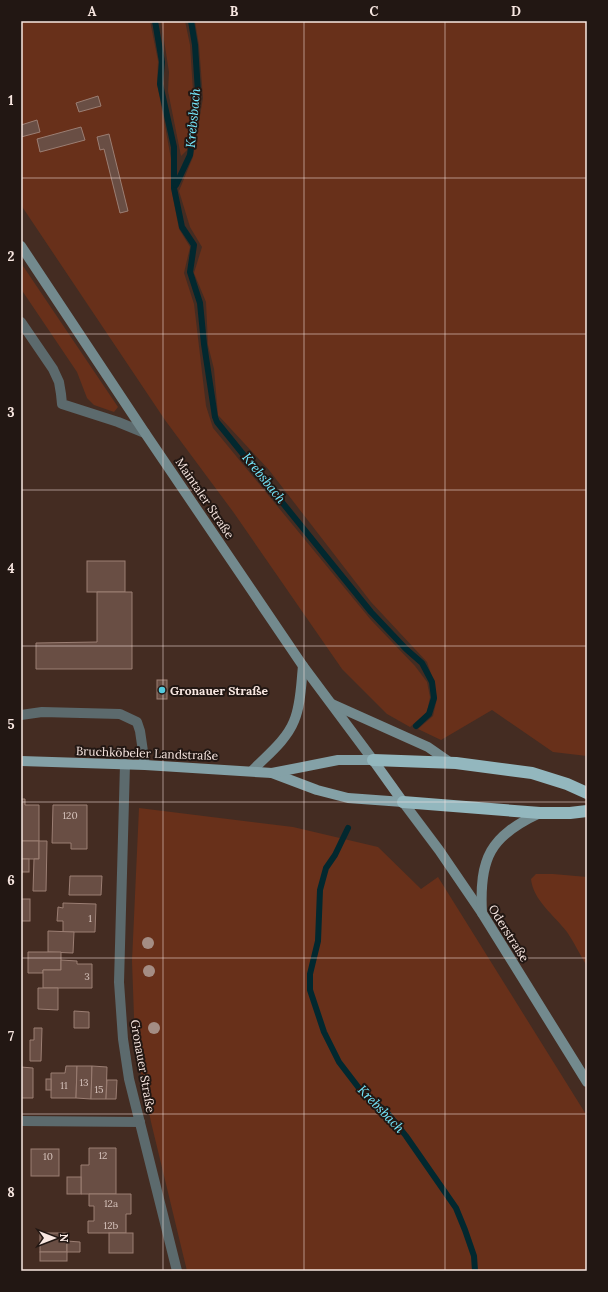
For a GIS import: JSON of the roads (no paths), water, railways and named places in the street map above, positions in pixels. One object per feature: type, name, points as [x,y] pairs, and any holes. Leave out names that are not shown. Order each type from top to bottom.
[{"type":"highway","points":[[373,760],[451,763],[532,773],[566,784],[587,793]]},
{"type":"highway","points":[[403,802],[540,813],[570,813],[587,811]]},
{"type":"main road","name":"Maintaler Straße","points":[[21,246],[145,433],[303,666],[373,760]]},
{"type":"main road","points":[[252,771],[282,740],[294,722],[298,708],[303,666]]},
{"type":"main road","points":[[330,703],[428,747],[451,763]]},
{"type":"main road","name":"Bruchköbeler Landstraße","points":[[272,773],[338,760],[373,760]]},
{"type":"main road","points":[[373,760],[403,802]]},
{"type":"main road","name":"Bruchköbeler Landstraße","points":[[21,761],[125,764],[272,773],[317,790],[348,798],[403,802]]},
{"type":"main road","name":"Oderstraße","points":[[403,802],[439,850],[482,913],[587,1082]]},
{"type":"main road","points":[[482,913],[481,890],[486,861],[491,849],[508,830],[524,820],[540,813]]},
{"type":"street","points":[[21,322],[53,369],[59,382],[62,404],[118,422],[145,433]]},
{"type":"street","points":[[21,715],[42,712],[120,714],[137,722],[140,731],[145,765]]},
{"type":"street","name":"Gronauer Straße","points":[[125,764],[119,982],[123,1039],[129,1078],[177,1271]]},
{"type":"street","points":[[21,1121],[140,1122]]},
{"type":"waterway","name":"Krebsbach","points":[[155,21],[162,62],[160,84],[174,147],[174,188],[182,227],[194,245],[190,272],[200,303],[204,344],[215,417],[217,422],[371,612],[406,649],[422,663],[432,682],[434,698],[429,714],[416,726]]},
{"type":"waterway","name":"Krebsbach","points":[[176,185],[190,155],[198,92],[195,45],[191,21]]},
{"type":"waterway","name":"Krebsbach","points":[[348,828],[335,855],[326,868],[320,890],[318,941],[310,974],[310,990],[324,1032],[339,1062],[365,1096],[386,1111],[406,1136],[456,1208],[474,1256],[475,1271]]},
{"type":"place","name":"Gronauer Straße","points":[[162,690]]}]
